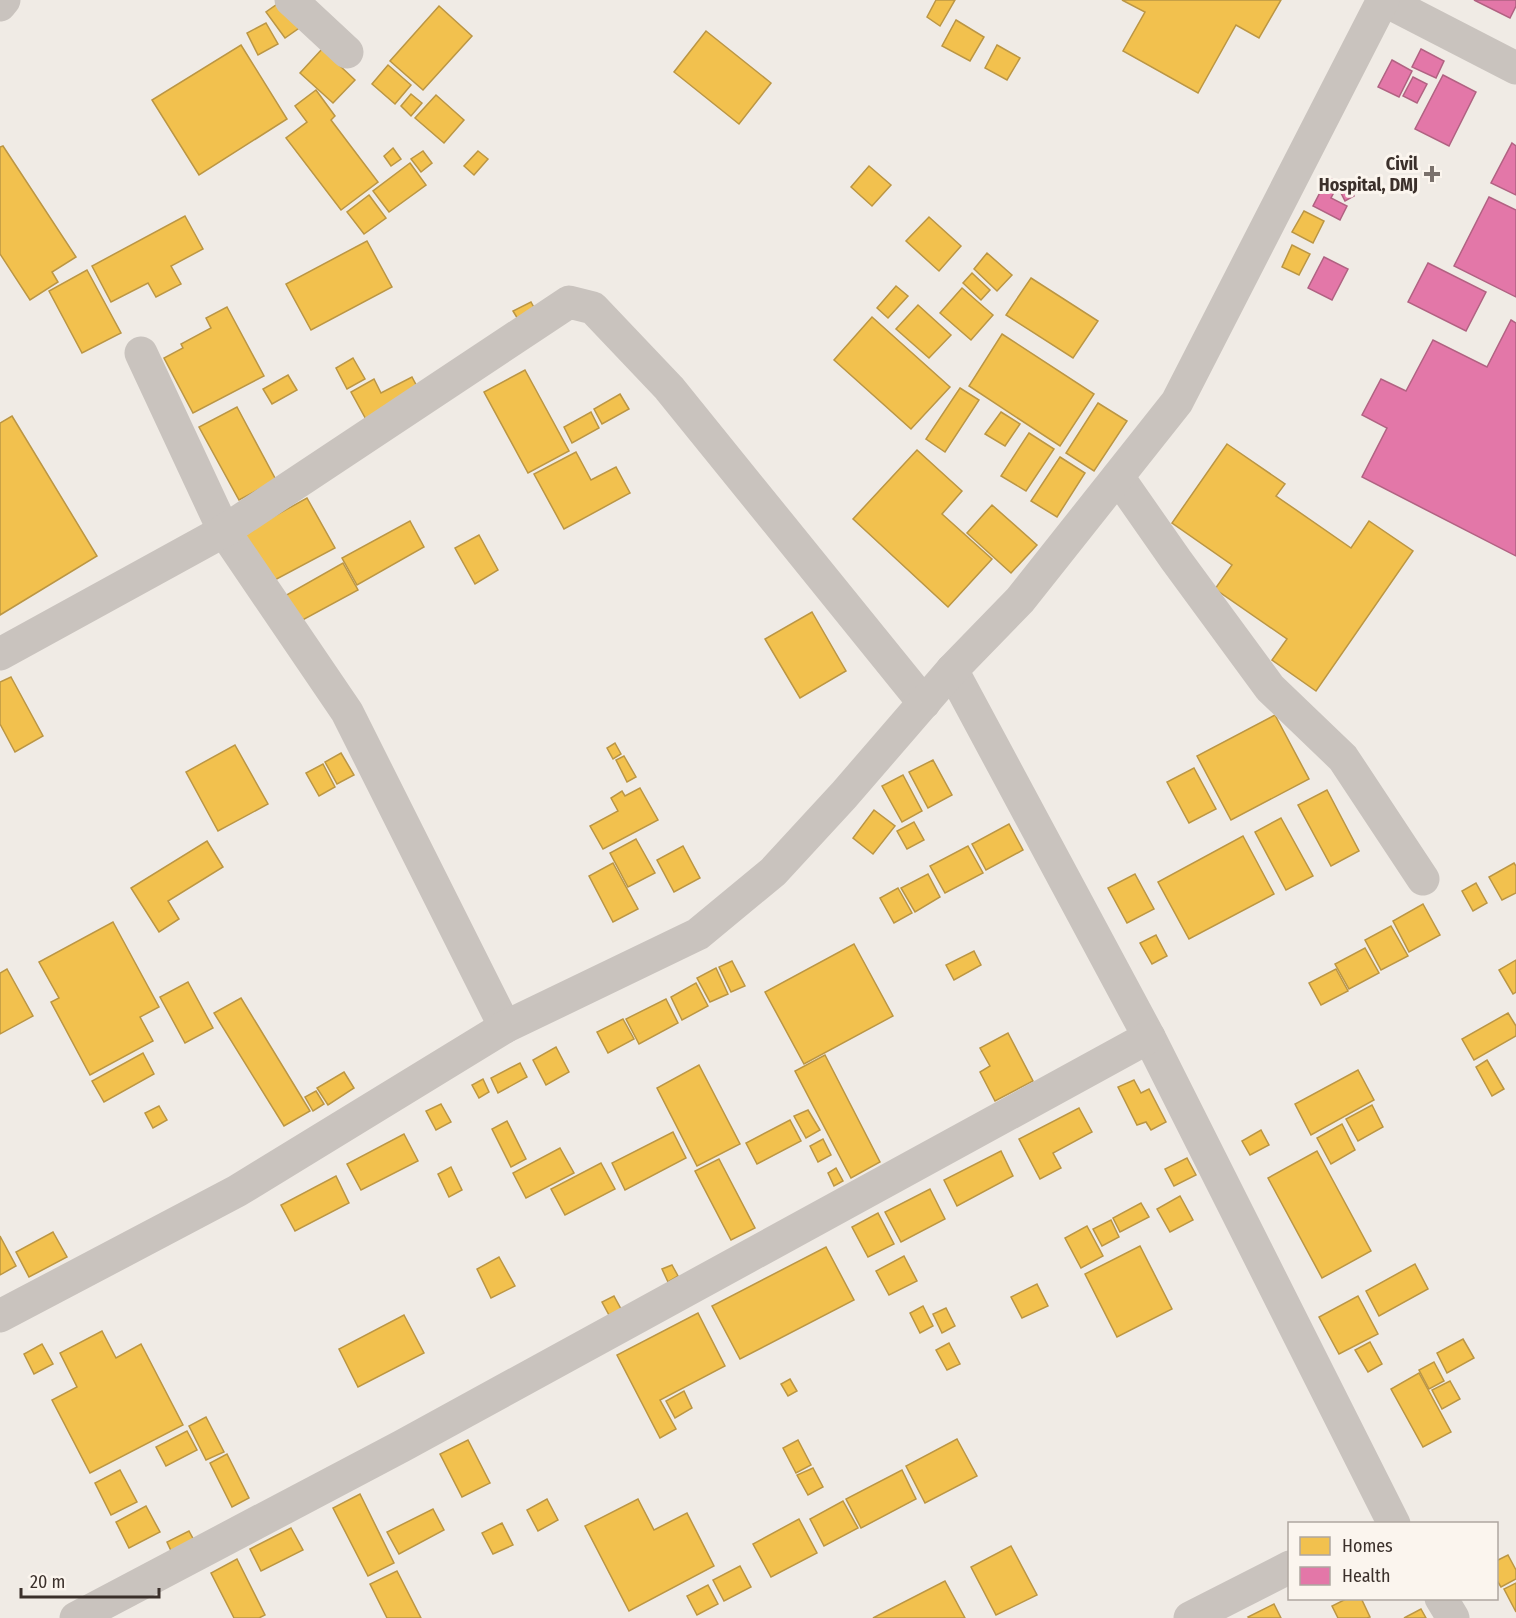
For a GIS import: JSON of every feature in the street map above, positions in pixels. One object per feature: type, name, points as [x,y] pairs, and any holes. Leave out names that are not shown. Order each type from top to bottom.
[{"type":"street","points":[[0,5],[4,0]]},
{"type":"street","points":[[291,0],[347,52]]},
{"type":"street","points":[[0,1316],[237,1191],[506,1027],[698,934],[773,872],[844,795],[952,670],[1020,600],[1177,402],[1384,0],[1516,68]]},
{"type":"street","points":[[0,654],[225,531],[569,302],[593,308],[669,388],[924,704]]},
{"type":"street","points":[[141,353],[225,531],[346,712],[506,1027]]},
{"type":"street","points":[[1118,477],[1270,688],[1343,758],[1423,879]]},
{"type":"street","points":[[952,670],[1149,1036],[1385,1521]]},
{"type":"street","points":[[76,1618],[402,1446],[1149,1036]]},
{"type":"street","points":[[1190,1618],[1288,1568]]},
{"type":"street","points":[[1442,1600],[1453,1618]]},
{"type":"building: Homes","points":[[283,0],[302,26],[285,38],[266,12]]},
{"type":"building: Homes","points":[[936,0],[955,0],[940,26],[927,17]]},
{"type":"building: Homes","points":[[1122,0],[1281,0],[1259,38],[1236,25],[1198,93],[1123,51],[1145,12]]},
{"type":"building: Homes","points":[[439,6],[472,36],[423,90],[390,61]]},
{"type":"building: Homes","points":[[956,20],[984,37],[970,61],[942,46]]},
{"type":"building: Homes","points":[[266,23],[278,44],[258,55],[247,33]]},
{"type":"building: Homes","points":[[706,31],[771,83],[739,124],[674,72]]},
{"type":"building: Homes","points":[[241,45],[287,119],[199,175],[152,100]]},
{"type":"building: Homes","points":[[997,45],[1020,58],[1007,80],[985,68]]},
{"type":"building: Homes","points":[[322,49],[355,80],[333,103],[300,73]]},
{"type":"building: Homes","points":[[388,65],[411,85],[395,104],[372,84]]},
{"type":"building: Homes","points":[[316,90],[335,116],[331,120],[378,182],[341,210],[286,138],[307,122],[295,106]]},
{"type":"building: Homes","points":[[411,94],[422,103],[411,116],[401,106]]},
{"type":"building: Homes","points":[[436,95],[464,120],[444,143],[415,118]]},
{"type":"building: Homes","points":[[3,146],[76,257],[52,272],[58,282],[30,300],[0,254],[0,147]]},
{"type":"building: Homes","points":[[393,148],[401,159],[391,166],[384,156]]},
{"type":"building: Homes","points":[[423,151],[432,163],[421,172],[411,159]]},
{"type":"building: Homes","points":[[478,151],[488,159],[474,175],[464,166]]},
{"type":"building: Homes","points":[[410,163],[426,185],[389,212],[373,191]]},
{"type":"building: Homes","points":[[869,166],[891,185],[872,206],[851,187]]},
{"type":"building: Homes","points":[[369,195],[386,218],[364,234],[347,212]]},
{"type":"building: Homes","points":[[1304,211],[1324,221],[1313,243],[1292,232]]},
{"type":"building: Homes","points":[[185,216],[203,249],[171,266],[181,284],[156,297],[148,283],[111,302],[92,266]]},
{"type":"building: Homes","points":[[929,217],[961,246],[939,271],[906,241]]},
{"type":"building: Homes","points":[[367,241],[392,287],[311,330],[286,284]]},
{"type":"building: Homes","points":[[1292,245],[1310,254],[1299,275],[1282,267]]},
{"type":"building: Homes","points":[[987,253],[1012,275],[997,291],[974,269]]},
{"type":"building: Homes","points":[[87,270],[121,333],[82,353],[49,291]]},
{"type":"building: Homes","points":[[972,273],[990,290],[981,300],[963,283]]},
{"type":"building: Homes","points":[[1031,278],[1098,321],[1073,358],[1006,315]]},
{"type":"building: Homes","points":[[896,286],[908,296],[888,318],[877,308]]},
{"type":"building: Homes","points":[[962,288],[993,315],[971,340],[940,313]]},
{"type":"building: Homes","points":[[531,302],[536,311],[519,321],[513,311]]},
{"type":"building: Homes","points":[[918,305],[951,335],[929,358],[896,329]]},
{"type":"building: Homes","points":[[227,307],[264,376],[193,413],[164,358],[183,348],[181,344],[211,328],[206,318]]},
{"type":"building: Homes","points":[[872,317],[950,387],[911,429],[834,360]]},
{"type":"building: Homes","points":[[1002,334],[1094,394],[1060,446],[969,386]]},
{"type":"building: Homes","points":[[353,358],[365,379],[347,389],[336,368]]},
{"type":"building: Homes","points":[[525,370],[569,451],[528,473],[484,392]]},
{"type":"building: Homes","points":[[288,375],[297,390],[272,404],[263,389]]},
{"type":"building: Homes","points":[[412,377],[421,394],[368,423],[351,392],[374,379],[381,393]]},
{"type":"building: Homes","points":[[960,388],[979,400],[945,452],[926,439]]},
{"type":"building: Homes","points":[[620,394],[629,409],[602,424],[594,409]]},
{"type":"building: Homes","points":[[1098,403],[1127,421],[1094,471],[1066,453]]},
{"type":"building: Homes","points":[[237,407],[276,480],[239,500],[199,427]]},
{"type":"building: Homes","points":[[591,412],[599,428],[572,443],[564,427]]},
{"type":"building: Homes","points":[[1001,412],[1020,424],[1005,446],[985,434]]},
{"type":"building: Homes","points":[[12,416],[97,556],[0,615],[0,423]]},
{"type":"building: Homes","points":[[1029,433],[1054,449],[1026,491],[1001,476]]},
{"type":"building: Homes","points":[[1227,444],[1285,484],[1276,496],[1351,548],[1369,521],[1413,551],[1316,691],[1272,660],[1287,639],[1215,589],[1232,565],[1172,523]]},
{"type":"building: Homes","points":[[917,450],[962,491],[942,514],[992,559],[948,607],[853,519]]},
{"type":"building: Homes","points":[[576,452],[591,480],[616,467],[630,493],[564,529],[534,474]]},
{"type":"building: Homes","points":[[1060,457],[1085,473],[1057,517],[1031,501]]},
{"type":"building: Homes","points":[[307,498],[335,548],[271,582],[244,533]]},
{"type":"building: Homes","points":[[992,505],[1037,545],[1011,573],[967,533]]},
{"type":"building: Homes","points":[[410,521],[424,547],[357,585],[342,558]]},
{"type":"building: Homes","points":[[479,535],[498,570],[475,584],[455,548]]},
{"type":"building: Homes","points":[[343,563],[358,590],[297,623],[283,597]]},
{"type":"building: Homes","points":[[812,612],[846,671],[800,698],[765,639]]},
{"type":"building: Homes","points":[[11,677],[43,736],[15,752],[0,724],[0,682]]},
{"type":"building: Homes","points":[[1275,715],[1309,779],[1231,820],[1197,756]]},
{"type":"building: Homes","points":[[615,743],[621,754],[613,759],[607,748]]},
{"type":"building: Homes","points":[[235,745],[268,804],[218,831],[186,772]]},
{"type":"building: Homes","points":[[341,753],[354,775],[337,784],[325,762]]},
{"type":"building: Homes","points":[[624,756],[636,777],[627,782],[616,760]]},
{"type":"building: Homes","points":[[933,760],[952,795],[928,808],[909,772]]},
{"type":"building: Homes","points":[[323,764],[335,787],[319,796],[306,773]]},
{"type":"building: Homes","points":[[1194,768],[1216,809],[1189,823],[1167,782]]},
{"type":"building: Homes","points":[[903,775],[922,811],[902,822],[882,786]]},
{"type":"building: Homes","points":[[640,788],[658,820],[603,849],[590,826],[618,811],[611,798],[622,791],[625,796]]},
{"type":"building: Homes","points":[[1327,790],[1359,851],[1331,866],[1298,805]]},
{"type":"building: Homes","points":[[874,810],[895,826],[873,854],[853,838]]},
{"type":"building: Homes","points":[[1281,818],[1313,876],[1286,890],[1255,832]]},
{"type":"building: Homes","points":[[914,822],[924,840],[907,849],[897,831]]},
{"type":"building: Homes","points":[[1009,824],[1023,850],[986,870],[972,844]]},
{"type":"building: Homes","points":[[1243,836],[1274,894],[1189,939],[1158,882]]},
{"type":"building: Homes","points":[[636,839],[655,873],[628,887],[610,853]]},
{"type":"building: Homes","points":[[207,841],[223,867],[168,901],[179,919],[159,932],[131,888]]},
{"type":"building: Homes","points":[[683,846],[700,878],[674,892],[657,860]]},
{"type":"building: Homes","points":[[968,846],[983,873],[945,893],[930,866]]},
{"type":"building: Homes","points":[[613,863],[638,909],[613,922],[589,876]]},
{"type":"building: Homes","points":[[1514,863],[1516,893],[1502,900],[1489,877]]},
{"type":"building: Homes","points":[[928,874],[940,897],[915,912],[901,888]]},
{"type":"building: Homes","points":[[1135,874],[1154,909],[1127,923],[1108,888]]},
{"type":"building: Homes","points":[[1476,883],[1487,903],[1473,911],[1462,891]]},
{"type":"building: Homes","points":[[898,888],[912,913],[894,923],[880,898]]},
{"type":"building: Homes","points":[[1423,904],[1440,935],[1409,952],[1393,921]]},
{"type":"building: Homes","points":[[113,922],[159,1007],[140,1017],[153,1041],[90,1075],[51,1002],[59,998],[39,962]]},
{"type":"building: Homes","points":[[1391,926],[1408,956],[1381,970],[1365,940]]},
{"type":"building: Homes","points":[[1156,935],[1167,956],[1152,964],[1140,943]]},
{"type":"building: Homes","points":[[854,944],[893,1016],[804,1064],[765,992]]},
{"type":"building: Homes","points":[[1365,948],[1379,973],[1349,989],[1335,964]]},
{"type":"building: Homes","points":[[974,951],[981,965],[954,980],[946,965]]},
{"type":"building: Homes","points":[[1516,960],[1516,992],[1513,994],[1499,970]]},
{"type":"building: Homes","points":[[732,961],[745,986],[731,992],[719,967]]},
{"type":"building: Homes","points":[[716,968],[728,994],[710,1002],[697,978]]},
{"type":"building: Homes","points":[[7,969],[33,1016],[0,1034],[0,973]]},
{"type":"building: Homes","points":[[1336,969],[1348,991],[1321,1005],[1309,983]]},
{"type":"building: Homes","points":[[188,982],[213,1028],[185,1043],[160,997]]},
{"type":"building: Homes","points":[[696,983],[708,1006],[682,1020],[671,997]]},
{"type":"building: Homes","points":[[241,998],[310,1111],[284,1126],[214,1013]]},
{"type":"building: Homes","points":[[666,999],[678,1023],[639,1044],[626,1019]]},
{"type":"building: Homes","points":[[1508,1013],[1516,1026],[1516,1036],[1474,1060],[1462,1039]]},
{"type":"building: Homes","points":[[623,1019],[634,1039],[608,1053],[597,1032]]},
{"type":"building: Homes","points":[[1008,1033],[1033,1081],[995,1101],[980,1072],[990,1066],[980,1048]]},
{"type":"building: Homes","points":[[556,1047],[569,1072],[546,1085],[533,1060]]},
{"type":"building: Homes","points":[[143,1053],[154,1074],[104,1102],[92,1081]]},
{"type":"building: Homes","points":[[825,1055],[880,1162],[851,1178],[795,1071]]},
{"type":"building: Homes","points":[[1487,1060],[1504,1089],[1492,1096],[1476,1067]]},
{"type":"building: Homes","points":[[520,1063],[527,1077],[498,1093],[491,1078]]},
{"type":"building: Homes","points":[[699,1065],[740,1144],[697,1166],[657,1088]]},
{"type":"building: Homes","points":[[1358,1070],[1374,1100],[1311,1135],[1295,1104]]},
{"type":"building: Homes","points":[[344,1072],[354,1088],[328,1105],[317,1088]]},
{"type":"building: Homes","points":[[483,1079],[489,1092],[479,1098],[472,1085]]},
{"type":"building: Homes","points":[[1134,1080],[1141,1093],[1149,1089],[1166,1122],[1151,1130],[1146,1122],[1137,1125],[1118,1087]]},
{"type":"building: Homes","points":[[316,1091],[324,1104],[313,1111],[305,1097]]},
{"type":"building: Homes","points":[[441,1104],[451,1122],[436,1130],[426,1111]]},
{"type":"building: Homes","points":[[1372,1105],[1383,1127],[1358,1141],[1346,1119]]},
{"type":"building: Homes","points":[[159,1106],[167,1120],[153,1128],[145,1113]]},
{"type":"building: Homes","points":[[1079,1108],[1092,1132],[1053,1153],[1061,1168],[1040,1179],[1019,1139]]},
{"type":"building: Homes","points":[[808,1110],[820,1130],[806,1138],[794,1116]]},
{"type":"building: Homes","points":[[790,1120],[801,1141],[757,1164],[746,1143]]},
{"type":"building: Homes","points":[[507,1121],[526,1159],[511,1167],[492,1129]]},
{"type":"building: Homes","points":[[1342,1124],[1355,1150],[1331,1164],[1317,1138]]},
{"type":"building: Homes","points":[[1261,1130],[1269,1145],[1250,1155],[1242,1141]]},
{"type":"building: Homes","points":[[673,1132],[686,1158],[625,1190],[612,1163]]},
{"type":"building: Homes","points":[[404,1134],[418,1161],[361,1190],[347,1164]]},
{"type":"building: Homes","points":[[823,1139],[831,1155],[818,1162],[810,1146]]},
{"type":"building: Homes","points":[[560,1148],[574,1173],[526,1198],[513,1173]]},
{"type":"building: Homes","points":[[1001,1151],[1013,1176],[957,1206],[944,1180]]},
{"type":"building: Homes","points":[[1317,1151],[1371,1251],[1322,1278],[1268,1178]]},
{"type":"building: Homes","points":[[1187,1158],[1196,1175],[1174,1186],[1165,1169]]},
{"type":"building: Homes","points":[[719,1159],[755,1228],[731,1240],[695,1171]]},
{"type":"building: Homes","points":[[601,1163],[615,1189],[565,1215],[551,1189]]},
{"type":"building: Homes","points":[[451,1167],[462,1190],[449,1197],[438,1174]]},
{"type":"building: Homes","points":[[836,1168],[843,1181],[834,1186],[828,1173]]},
{"type":"building: Homes","points":[[336,1176],[349,1203],[295,1231],[281,1205]]},
{"type":"building: Homes","points":[[930,1189],[945,1219],[901,1242],[885,1212]]},
{"type":"building: Homes","points":[[1180,1196],[1193,1220],[1170,1232],[1157,1209]]},
{"type":"building: Homes","points":[[1141,1203],[1149,1217],[1120,1232],[1113,1218]]},
{"type":"building: Homes","points":[[878,1213],[894,1244],[868,1257],[852,1227]]},
{"type":"building: Homes","points":[[1111,1220],[1119,1237],[1102,1246],[1093,1229]]},
{"type":"building: Homes","points":[[1087,1226],[1103,1256],[1081,1268],[1065,1238]]},
{"type":"building: Homes","points":[[53,1232],[67,1257],[29,1277],[16,1252]]},
{"type":"building: Homes","points":[[0,1236],[16,1266],[0,1275]]},
{"type":"building: Homes","points":[[1140,1246],[1172,1309],[1117,1337],[1085,1274]]},
{"type":"building: Homes","points":[[826,1247],[854,1300],[740,1359],[712,1306]]},
{"type":"building: Homes","points":[[904,1256],[917,1281],[889,1295],[876,1271]]},
{"type":"building: Homes","points":[[499,1257],[515,1286],[491,1298],[477,1269]]},
{"type":"building: Homes","points":[[1415,1264],[1428,1289],[1379,1316],[1366,1291]]},
{"type":"building: Homes","points":[[672,1265],[678,1276],[668,1282],[662,1269]]},
{"type":"building: Homes","points":[[1037,1284],[1048,1306],[1022,1318],[1011,1297]]},
{"type":"building: Homes","points":[[614,1296],[621,1309],[609,1315],[602,1302]]},
{"type":"building: Homes","points":[[1358,1296],[1378,1334],[1339,1354],[1319,1317]]},
{"type":"building: Homes","points":[[923,1306],[933,1326],[920,1333],[910,1313]]},
{"type":"building: Homes","points":[[946,1308],[955,1326],[942,1333],[933,1314]]},
{"type":"building: Homes","points":[[698,1313],[725,1366],[660,1400],[676,1429],[660,1438],[617,1355]]},
{"type":"building: Homes","points":[[404,1315],[424,1353],[358,1387],[339,1349]]},
{"type":"building: Homes","points":[[102,1331],[116,1358],[141,1344],[183,1425],[90,1473],[52,1400],[77,1387],[60,1353]]},
{"type":"building: Homes","points":[[1463,1339],[1474,1358],[1447,1373],[1437,1353]]},
{"type":"building: Homes","points":[[1370,1342],[1382,1364],[1368,1372],[1355,1350]]},
{"type":"building: Homes","points":[[949,1343],[960,1364],[947,1370],[936,1350]]},
{"type":"building: Homes","points":[[42,1344],[53,1364],[34,1374],[24,1354]]},
{"type":"building: Homes","points":[[1434,1362],[1444,1381],[1429,1389],[1419,1370]]},
{"type":"building: Homes","points":[[1419,1373],[1451,1432],[1423,1447],[1391,1389]]},
{"type":"building: Homes","points":[[790,1379],[797,1391],[788,1396],[781,1384]]},
{"type":"building: Homes","points":[[1450,1381],[1460,1399],[1442,1409],[1432,1390]]},
{"type":"building: Homes","points":[[684,1391],[692,1408],[675,1418],[666,1401]]},
{"type":"building: Homes","points":[[206,1417],[224,1452],[206,1460],[189,1426]]},
{"type":"building: Homes","points":[[187,1431],[197,1450],[166,1466],[156,1447]]},
{"type":"building: Homes","points":[[957,1439],[977,1476],[925,1503],[906,1466]]},
{"type":"building: Homes","points":[[468,1440],[490,1483],[462,1497],[440,1454]]},
{"type":"building: Homes","points":[[798,1440],[811,1465],[796,1473],[783,1448]]},
{"type":"building: Homes","points":[[227,1454],[249,1498],[232,1507],[210,1463]]},
{"type":"building: Homes","points":[[813,1468],[823,1487],[808,1495],[797,1475]]},
{"type":"building: Homes","points":[[120,1470],[137,1502],[111,1515],[95,1483]]},
{"type":"building: Homes","points":[[902,1470],[916,1499],[861,1528],[846,1499]]},
{"type":"building: Homes","points":[[360,1494],[394,1563],[368,1576],[333,1508]]},
{"type":"building: Homes","points":[[547,1499],[558,1520],[538,1531],[527,1510]]},
{"type":"building: Homes","points":[[638,1499],[654,1530],[687,1513],[714,1566],[629,1611],[585,1526]]},
{"type":"building: Homes","points":[[843,1501],[858,1528],[824,1546],[810,1519]]},
{"type":"building: Homes","points":[[146,1506],[160,1532],[129,1548],[116,1522]]},
{"type":"building: Homes","points":[[433,1509],[444,1530],[399,1554],[387,1532]]},
{"type":"building: Homes","points":[[799,1519],[817,1553],[771,1577],[753,1544]]},
{"type":"building: Homes","points":[[502,1523],[513,1545],[493,1554],[482,1533]]},
{"type":"building: Homes","points":[[291,1528],[303,1550],[261,1571],[250,1549]]},
{"type":"building: Homes","points":[[189,1531],[196,1544],[173,1555],[167,1542]]},
{"type":"building: Homes","points":[[1011,1546],[1037,1595],[996,1615],[971,1567]]},
{"type":"building: Homes","points":[[1508,1555],[1516,1570],[1516,1579],[1501,1587],[1498,1582],[1498,1560]]},
{"type":"building: Homes","points":[[237,1559],[265,1615],[259,1618],[234,1618],[211,1573]]},
{"type":"building: Homes","points":[[740,1566],[751,1587],[724,1601],[713,1580]]},
{"type":"building: Homes","points":[[397,1571],[421,1618],[387,1618],[370,1584]]},
{"type":"building: Homes","points":[[945,1581],[965,1618],[873,1618]]},
{"type":"building: Homes","points":[[1516,1583],[1516,1612],[1504,1589]]},
{"type":"building: Homes","points":[[708,1585],[718,1604],[697,1615],[687,1596]]},
{"type":"building: Homes","points":[[1344,1600],[1362,1600],[1370,1617],[1338,1618],[1332,1606]]},
{"type":"building: Homes","points":[[1274,1604],[1281,1618],[1248,1617]]},
{"type":"building: Homes","points":[[1421,1609],[1426,1618],[1404,1618]]},
{"type":"building: Health","points":[[1474,0],[1516,0],[1516,6],[1510,18]]},
{"type":"building: Health","points":[[1421,49],[1444,61],[1436,78],[1412,67]]},
{"type":"building: Health","points":[[1392,60],[1412,71],[1399,97],[1378,87]]},
{"type":"building: Health","points":[[1443,75],[1476,92],[1449,146],[1415,129]]},
{"type":"building: Health","points":[[1413,77],[1427,84],[1417,103],[1403,96]]},
{"type":"building: Health","points":[[1512,143],[1516,146],[1516,195],[1491,183]]},
{"type":"building: Health","points":[[1328,177],[1339,183],[1331,198],[1347,206],[1340,220],[1313,206]]},
{"type":"building: Health","points":[[1349,187],[1354,196],[1345,201],[1340,191]]},
{"type":"building: Health","points":[[1489,197],[1516,210],[1516,297],[1454,266]]},
{"type":"building: Health","points":[[1324,257],[1348,269],[1332,300],[1308,288]]},
{"type":"building: Health","points":[[1428,263],[1486,292],[1466,331],[1408,302]]},
{"type":"building: Health","points":[[1511,320],[1516,323],[1516,556],[1362,477],[1387,428],[1362,415],[1381,379],[1406,391],[1433,340],[1487,367]]},
{"type":"place","name":"Civil Hospital, DMJ","points":[[1432,174]]}]
